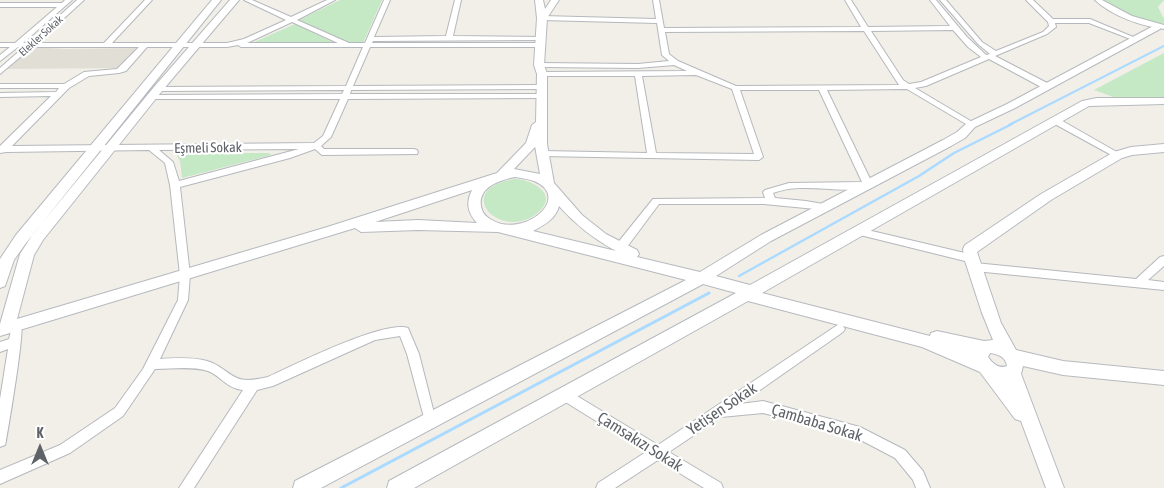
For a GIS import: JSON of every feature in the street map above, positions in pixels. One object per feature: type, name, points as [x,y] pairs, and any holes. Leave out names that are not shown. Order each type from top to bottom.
[{"type":"street","name":"Elekler Sokak","points":[[0,72],[81,0]]},
{"type":"street","points":[[106,45],[149,0]]},
{"type":"street","points":[[0,282],[7,259],[21,239],[217,0]]},
{"type":"street","points":[[0,440],[15,342],[8,328],[28,254],[38,237],[155,93],[235,0]]},
{"type":"street","points":[[247,0],[352,46]]},
{"type":"street","points":[[227,45],[246,42],[332,0]]},
{"type":"street","points":[[176,185],[287,156],[316,146],[327,137],[387,0]]},
{"type":"street","points":[[449,38],[458,0]]},
{"type":"street","points":[[328,232],[374,226],[505,229],[533,226],[550,214],[556,200],[543,154],[540,120],[542,91],[540,42],[542,18],[539,0]]},
{"type":"street","points":[[542,18],[555,0]]},
{"type":"street","points":[[656,0],[666,55],[674,63],[735,88],[907,87],[924,84],[1046,33],[1053,27],[1051,21],[1029,0]]},
{"type":"street","points":[[848,0],[900,82],[971,125]]},
{"type":"street","points":[[933,0],[977,52],[990,56],[1046,86]]},
{"type":"street","points":[[943,0],[990,56]]},
{"type":"street","points":[[1098,0],[1104,5],[1160,27]]},
{"type":"street","name":"Elekler Sokak","points":[[0,59],[66,2]]},
{"type":"street","points":[[0,5],[66,2]]},
{"type":"street","points":[[0,11],[55,12]]},
{"type":"street","points":[[542,18],[659,21]]},
{"type":"street","points":[[1051,21],[1090,21],[1135,40]]},
{"type":"street","points":[[302,488],[702,278],[766,238],[954,139],[971,125],[1160,27]]},
{"type":"street","points":[[661,30],[955,28]]},
{"type":"street","points":[[0,46],[352,46],[368,43],[449,38],[540,42]]},
{"type":"street","points":[[368,43],[540,42]]},
{"type":"street","points":[[2,150],[66,86],[87,74],[123,69],[144,45]]},
{"type":"street","points":[[541,70],[674,63]]},
{"type":"street","points":[[541,70],[638,74],[697,73]]},
{"type":"street","points":[[638,74],[652,155]]},
{"type":"street","points":[[0,86],[66,86]]},
{"type":"street","points":[[543,154],[759,157],[735,88]]},
{"type":"street","points":[[822,88],[868,185]]},
{"type":"street","points":[[155,93],[542,91]]},
{"type":"street","points":[[0,95],[58,94]]},
{"type":"street","points":[[406,486],[563,394],[859,232],[1086,103],[1097,101],[1164,101]]},
{"type":"street","points":[[1056,121],[1091,108],[1164,107]]},
{"type":"street","points":[[540,120],[531,144],[496,178],[481,187],[475,196],[473,205],[477,215],[485,222],[505,229],[651,264],[891,327],[998,347],[1012,363],[1164,378]]},
{"type":"street","points":[[1056,121],[1118,155]]},
{"type":"street","name":"Eşmeli Sokak","points":[[2,150],[316,146],[322,152],[414,152]]},
{"type":"street","points":[[1054,488],[1032,430],[1012,363],[1000,341],[989,313],[972,263],[970,249],[1046,197],[1118,155],[1131,151],[1164,148]]},
{"type":"street","points":[[0,477],[66,449],[119,412],[152,364],[183,300],[185,275],[176,185],[169,162],[152,149]]},
{"type":"street","points":[[8,328],[328,232],[496,178],[527,174],[539,178],[551,187],[577,218],[601,237],[651,264]]},
{"type":"street","points":[[771,202],[768,192],[776,188],[803,186],[854,187],[868,185]]},
{"type":"street","points":[[620,248],[656,202],[808,203],[826,207]]},
{"type":"street","points":[[859,232],[972,263],[1164,286]]},
{"type":"street","points":[[1137,284],[1164,260]]},
{"type":"street","points":[[751,291],[925,341],[999,374],[1012,363]]},
{"type":"street","points":[[989,313],[990,333],[979,355],[1032,430]]},
{"type":"street","name":"Yetişen Sokak","points":[[603,488],[719,412],[839,329]]},
{"type":"street","points":[[152,364],[208,366],[220,371],[236,384],[253,385],[269,382],[373,336],[394,330],[404,331],[413,354],[430,421]]},
{"type":"street","points":[[0,348],[15,342]]},
{"type":"street","points":[[186,488],[253,385]]},
{"type":"street","name":"Çamsakızı Sokak","points":[[563,394],[716,488]]},
{"type":"street","name":"Çambaba Sokak","points":[[719,412],[763,407],[855,431],[900,454],[918,476],[923,488]]},
{"type":"shaded area","points":[[30,47],[67,49],[138,48],[121,68],[5,69]]},
{"type":"green space","points":[[340,0],[382,0],[363,43],[352,44],[299,20]]},
{"type":"green space","points":[[1102,0],[1164,0],[1158,7],[1164,19],[1164,24],[1140,19]]},
{"type":"green space","points":[[295,24],[337,44],[252,43]]},
{"type":"green space","points":[[1164,53],[1164,98],[1116,98],[1094,90]]},
{"type":"green space","points":[[269,153],[271,155],[182,178],[180,161],[176,154]]},
{"type":"green space","points":[[515,179],[530,182],[537,186],[545,195],[546,201],[536,214],[522,221],[508,222],[496,218],[488,210],[484,201],[486,192],[496,184]]},
{"type":"waterway","points":[[1009,125],[1164,46]]},
{"type":"waterway","points":[[739,276],[919,176],[954,153],[1012,124]]},
{"type":"waterway","points":[[341,488],[709,293]]}]
